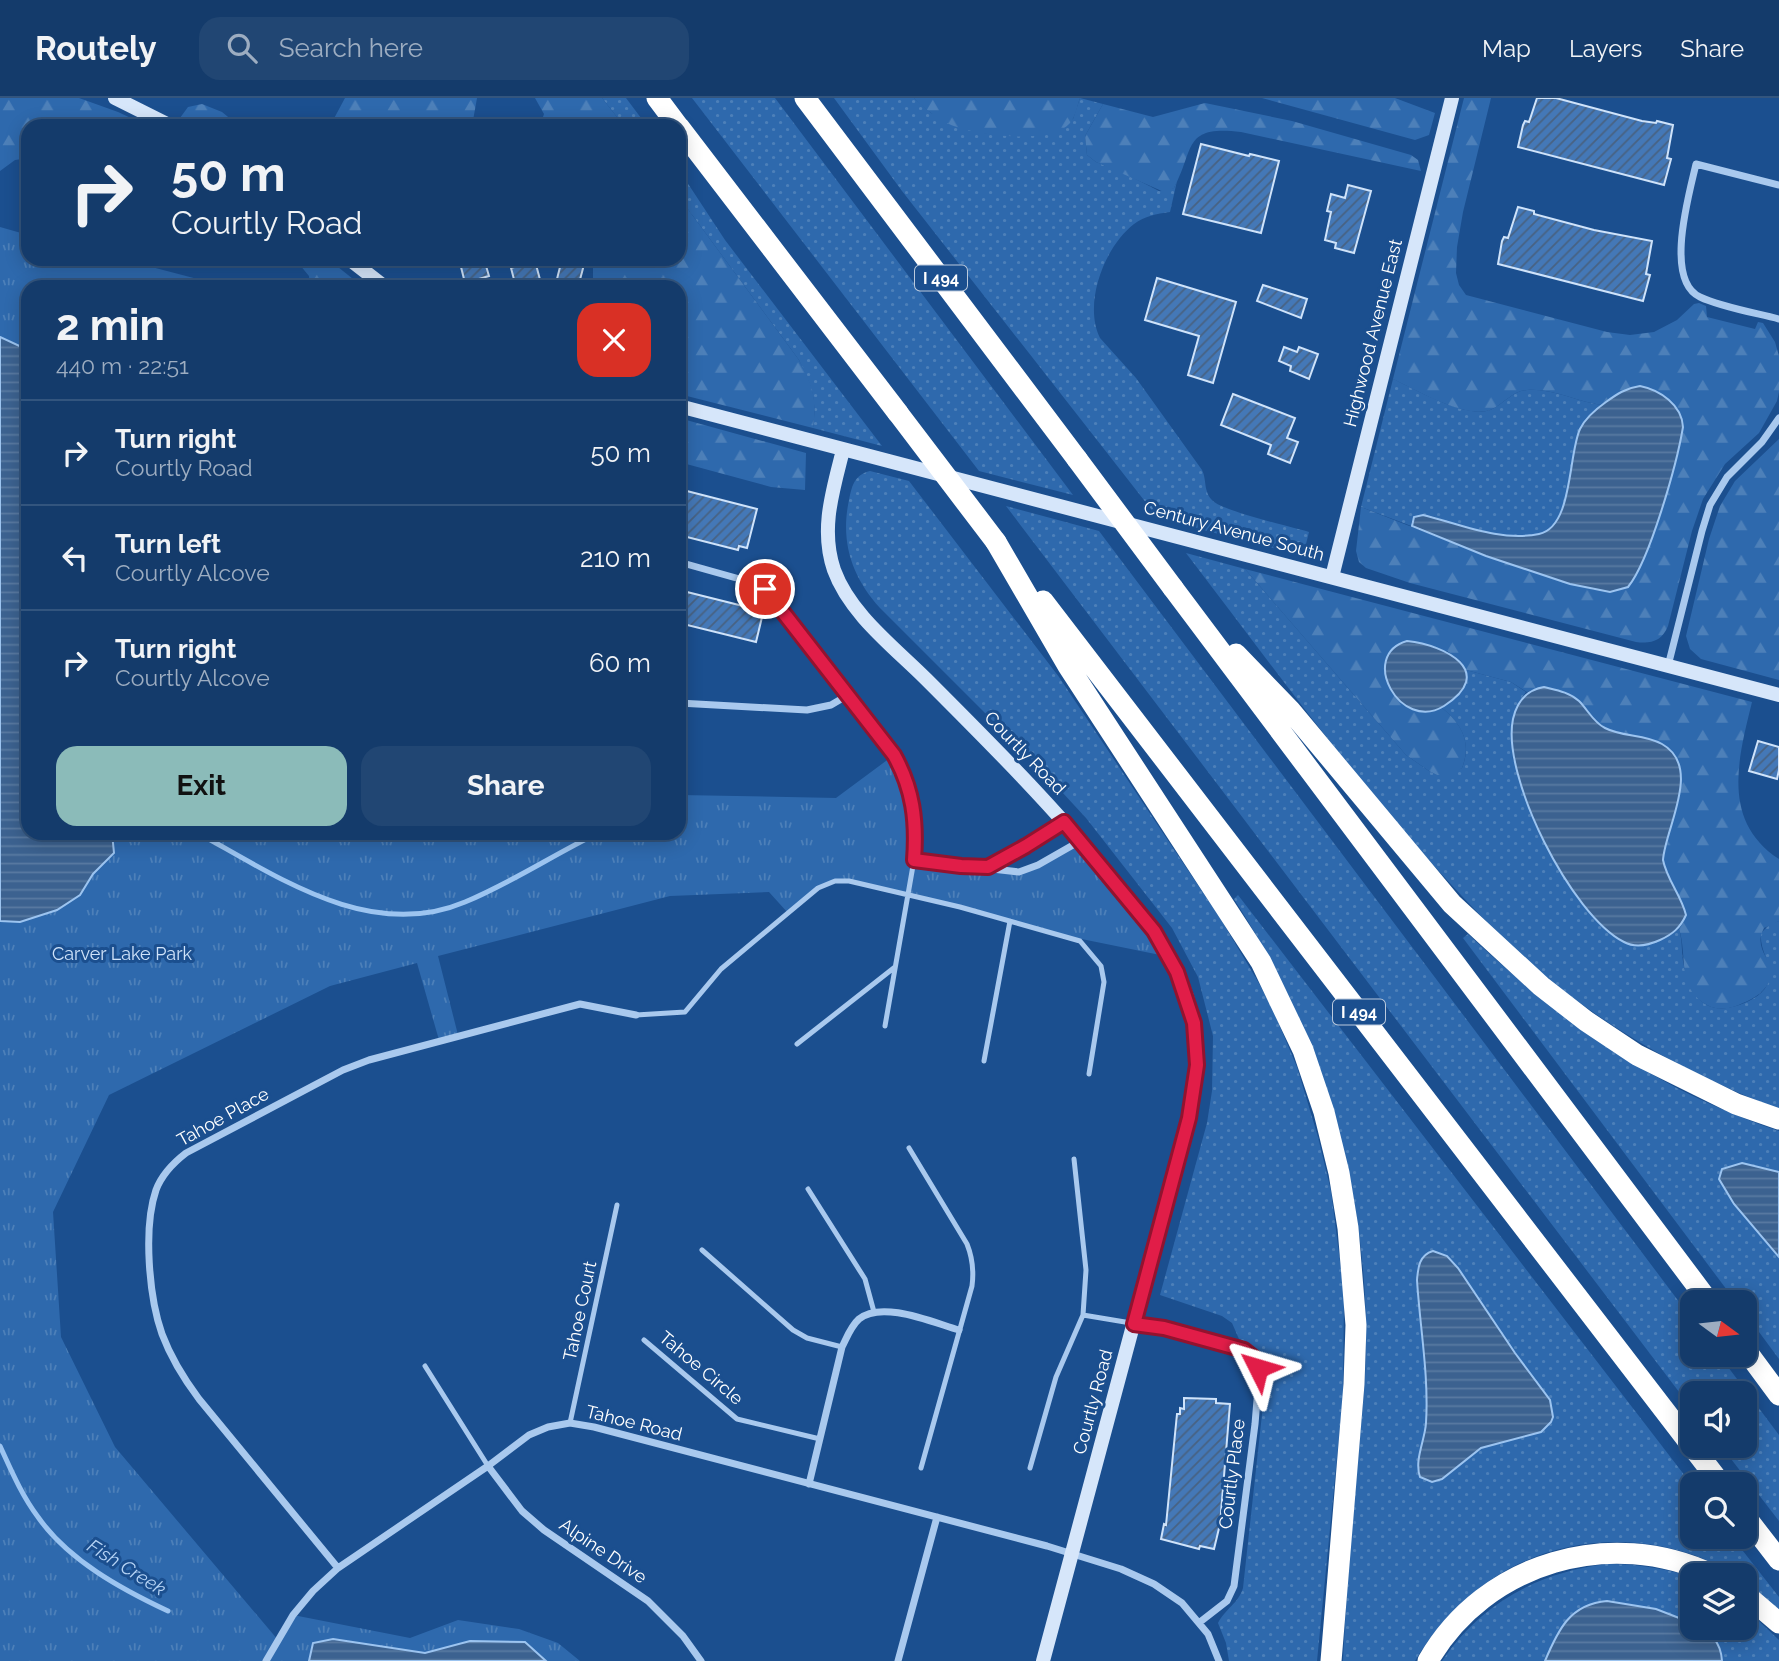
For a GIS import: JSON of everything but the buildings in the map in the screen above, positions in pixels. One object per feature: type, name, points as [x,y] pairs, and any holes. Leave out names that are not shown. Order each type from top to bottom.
[{"type":"highway","name":"I 494","points":[[657,98],[673,119]]},
{"type":"highway","name":"I 494","points":[[805,98],[1700,1290]]},
{"type":"highway","name":"I 494","points":[[686,136],[1712,1472]]},
{"type":"highway","points":[[996,542],[1068,666],[1255,950],[1291,1022],[1324,1112],[1347,1220],[1356,1325],[1353,1398],[1331,1661]]},
{"type":"highway","points":[[1173,589],[1290,710],[1452,904],[1541,986],[1586,1021],[1637,1055],[1736,1104],[1779,1119]]},
{"type":"highway","points":[[1757,1365],[1779,1395]]},
{"type":"highway","points":[[1757,1532],[1779,1560]]},
{"type":"highway","points":[[1428,1661],[1451,1629],[1483,1598],[1521,1575],[1561,1560],[1597,1553],[1647,1554],[1684,1563]]},
{"type":"highway","points":[[1757,1604],[1779,1623]]},
{"type":"street","points":[[115,98],[157,119]]},
{"type":"street","name":"Highwood Avenue East","points":[[1332,577],[1452,98]]},
{"type":"street","points":[[1779,185],[1696,164],[1680,256],[1686,282],[1698,296],[1779,318]]},
{"type":"street","points":[[358,266],[376,280]]},
{"type":"street","name":"Century Avenue South","points":[[686,408],[1779,695]]},
{"type":"street","points":[[1668,666],[1710,505],[1727,477],[1762,442],[1779,418]]},
{"type":"street","name":"Courtly Road","points":[[843,450],[827,525],[830,557],[842,587],[865,618],[1064,822],[1154,931],[1168,952],[1187,997],[1197,1046],[1195,1087],[1189,1118],[1043,1661]]},
{"type":"street","points":[[686,564],[747,580],[763,587],[775,599],[894,755],[904,773],[915,815],[914,860],[1019,872],[1038,865],[1081,841]]},
{"type":"street","points":[[686,703],[807,710],[826,707],[848,695]]},
{"type":"street","points":[[988,867],[1064,822]]},
{"type":"street","name":"Tahoe Place","points":[[338,1568],[180,1373],[162,1335],[150,1281],[149,1251],[156,1190],[173,1163],[186,1153],[343,1070],[369,1060],[580,1004],[636,1015]]},
{"type":"street","points":[[809,1484],[842,1347],[860,1318],[884,1310],[959,1330]]},
{"type":"street","name":"Courtly Place","points":[[1134,1324],[1164,1328],[1244,1350],[1254,1358],[1258,1368],[1255,1424],[1234,1586],[1227,1601],[1200,1622]]},
{"type":"street","name":"Tahoe Road","points":[[266,1661],[293,1615],[313,1591],[338,1568],[529,1435],[548,1427],[570,1423],[937,1517],[1121,1569],[1147,1580],[1182,1603],[1211,1638],[1219,1661]]},
{"type":"street","name":"Alpine Drive","points":[[488,1466],[522,1511],[544,1530],[648,1601],[682,1636],[701,1661]]},
{"type":"street","points":[[898,1661],[937,1517]]},
{"type":"lane","points":[[885,1026],[914,860]]},
{"type":"lane","points":[[636,1015],[685,1012],[721,969],[818,888],[835,881],[849,881],[1080,941],[1092,952],[1101,966],[1104,982],[1089,1074]]},
{"type":"lane","points":[[984,1061],[1010,921]]},
{"type":"lane","points":[[797,1044],[895,967]]},
{"type":"lane","points":[[909,1148],[967,1244],[972,1258],[972,1286],[921,1468]]},
{"type":"lane","name":"Courtly Road","points":[[1030,1468],[1059,1367],[1083,1315],[1086,1270],[1074,1159]]},
{"type":"lane","points":[[808,1189],[865,1279],[874,1312]]},
{"type":"lane","name":"Tahoe Court","points":[[570,1423],[617,1205]]},
{"type":"lane","points":[[702,1250],[793,1330],[807,1338],[842,1347]]},
{"type":"lane","points":[[1083,1315],[1134,1324]]},
{"type":"lane","name":"Tahoe Circle","points":[[644,1340],[737,1419],[820,1439]]},
{"type":"lane","points":[[425,1366],[488,1466]]},
{"type":"green space","points":[[0,98],[79,98],[133,119],[21,119],[21,159],[15,160],[0,171]]},
{"type":"green space","points":[[345,98],[477,98],[473,119],[334,119]]},
{"type":"green space","points":[[535,98],[602,98],[618,119],[542,119],[544,114]]},
{"type":"green space","points":[[602,98],[626,98],[642,119],[618,119]]},
{"type":"green space","points":[[692,98],[775,98],[1073,495],[979,471]]},
{"type":"green space","points":[[834,98],[914,98],[931,113],[984,133],[1020,136],[1073,119],[1080,98],[1103,104],[1085,136],[1087,155],[1096,162],[1159,191],[1174,188],[1177,181],[1170,212],[1142,219],[1134,224],[1123,234],[1106,261],[1095,293],[1095,324],[1100,338],[1136,378],[1202,470],[1208,494],[1213,501],[1243,514],[1309,532],[1303,556],[1158,518],[902,191]]},
{"type":"green space","points":[[914,98],[1080,98],[1070,123],[1060,130],[1046,134],[1011,136],[975,132],[949,124]]},
{"type":"green space","points":[[1262,98],[1395,98],[1435,113],[1429,135],[1415,140]]},
{"type":"green space","points":[[1464,98],[1491,98],[1457,247],[1456,273],[1459,285],[1466,295],[1607,332],[1630,335],[1654,332],[1677,320],[1694,304],[1699,303],[1706,306],[1707,317],[1755,329],[1758,322],[1763,323],[1775,342],[1779,356],[1777,401],[1759,433],[1725,464],[1703,499],[1692,531],[1668,626],[1663,635],[1655,640],[1636,642],[1410,583],[1366,568],[1359,562],[1356,551],[1361,507],[1486,556],[1594,590],[1638,570],[1659,515],[1681,437],[1680,420],[1671,404],[1658,392],[1641,387],[1630,388],[1602,405],[1546,391],[1527,390],[1517,393],[1490,410],[1480,412],[1454,407],[1393,379]]},
{"type":"green space","points":[[1205,103],[1292,121],[1411,155],[1418,160],[1421,171],[1241,132],[1209,132],[1199,136],[1193,143],[1174,188],[1164,192],[1096,162],[1087,155],[1085,136],[1103,104],[1153,117]]},
{"type":"green space","points":[[202,104],[222,112],[230,119],[180,118],[188,107]]},
{"type":"green space","points":[[686,181],[725,240],[882,446],[813,428],[812,393],[799,360],[686,207]]},
{"type":"green space","points":[[686,207],[799,360],[813,393],[813,428],[686,396],[686,280],[593,280],[593,267],[686,266]]},
{"type":"green space","name":"Carver Lake Park","points":[[0,227],[21,233],[21,266],[148,266],[201,280],[21,280],[21,840],[686,840],[686,795],[836,798],[894,755],[911,793],[915,860],[1019,872],[1081,841],[1170,957],[1067,936],[849,881],[824,887],[788,913],[769,892],[670,896],[438,956],[458,1035],[439,1040],[417,963],[330,986],[109,1095],[53,1212],[61,1337],[115,1447],[278,1640],[293,1615],[410,1638],[458,1620],[519,1629],[558,1643],[580,1661],[0,1661]]},
{"type":"green space","points":[[301,266],[337,266],[354,280],[309,280]]},
{"type":"green space","points":[[1393,379],[1441,402],[1480,412],[1490,410],[1517,393],[1527,390],[1546,391],[1602,405],[1587,418],[1578,435],[1562,511],[1549,530],[1540,534],[1504,535],[1455,525],[1427,515],[1413,519],[1411,523],[1414,527],[1361,507]]},
{"type":"green space","points":[[686,420],[806,453],[805,490],[771,487],[686,464]]},
{"type":"green space","points":[[1779,439],[1779,680],[1701,659],[1690,649],[1686,636],[1709,539],[1720,506],[1735,481]]},
{"type":"green space","points":[[870,471],[909,481],[1059,677],[1220,918],[1273,1010],[1297,1067],[1331,1191],[1344,1293],[1343,1396],[1317,1661],[1229,1661],[1226,1643],[1218,1623],[1243,1588],[1267,1369],[1258,1350],[1239,1339],[1232,1323],[1222,1316],[1160,1295],[1207,1123],[1212,1091],[1213,1036],[1198,977],[1172,928],[1086,818],[1038,766],[880,608],[862,584],[847,544],[847,515],[855,482],[860,475]]},
{"type":"green space","points":[[1006,506],[1099,531],[1680,1303],[1680,1367],[1728,1367],[1738,1381],[1680,1381],[1680,1393]]},
{"type":"green space","points":[[1186,553],[1245,569],[1406,755],[1437,775],[1445,775],[1462,768],[1465,759],[1465,742],[1460,727],[1441,707],[1462,687],[1466,670],[1511,682],[1526,692],[1512,724],[1513,760],[1672,934],[1679,929],[1683,961],[1690,985],[1707,1005],[1715,1008],[1736,1006],[1765,989],[1770,973],[1761,933],[1770,924],[1779,921],[1779,1109],[1686,1068],[1628,1035],[1572,997],[1516,951],[1436,868],[1370,792]]},
{"type":"green space","points":[[1245,569],[1752,702],[1739,767],[1741,808],[1748,826],[1761,844],[1779,859],[1779,921],[1764,928],[1761,936],[1762,949],[1771,972],[1766,987],[1747,1001],[1720,1009],[1697,998],[1687,981],[1679,929],[1683,922],[1675,889],[1663,860],[1670,831],[1671,751],[1663,744],[1607,729],[1592,718],[1578,700],[1534,689],[1527,692],[1511,682],[1466,670],[1461,661],[1447,651],[1385,662],[1387,682],[1435,711],[1441,707],[1460,727],[1466,750],[1462,768],[1451,775],[1437,775],[1406,755]]},
{"type":"green space","points":[[1238,895],[1682,1472],[1680,1549],[1741,1549],[1752,1563],[1712,1563],[1665,1547],[1627,1542],[1590,1543],[1555,1550],[1521,1563],[1490,1580],[1462,1603],[1437,1630],[1415,1661],[1343,1661],[1366,1359],[1364,1284],[1358,1225],[1348,1168],[1333,1111],[1314,1056],[1265,950],[1234,899]]},
{"type":"green space","points":[[1468,934],[1575,1024],[1651,1074],[1691,1095],[1779,1131],[1779,1359],[1757,1329],[1757,1290],[1727,1290],[1463,938]]},
{"type":"green space","points":[[1757,1406],[1779,1435],[1779,1521],[1757,1493],[1757,1472],[1741,1472],[1730,1458],[1757,1458]]},
{"type":"green space","points":[[1607,1564],[1629,1565],[1680,1574],[1680,1640],[1757,1640],[1757,1619],[1779,1640],[1779,1661],[1442,1661],[1457,1641],[1493,1607],[1535,1583],[1582,1568]]},
{"type":"green space","points":[[1757,1569],[1779,1597],[1779,1611],[1757,1593]]},
{"type":"shaded area","points":[[0,337],[21,347],[21,840],[113,840],[114,853],[93,874],[80,895],[57,910],[20,922],[0,921]]},
{"type":"shaded area","points":[[1640,386],[1669,400],[1679,412],[1683,427],[1669,486],[1653,534],[1645,556],[1628,587],[1610,592],[1570,584],[1486,556],[1412,526],[1414,517],[1423,515],[1480,531],[1510,536],[1539,534],[1550,529],[1564,505],[1576,441],[1582,425],[1595,410],[1614,396]]},
{"type":"shaded area","points":[[1407,641],[1450,654],[1460,662],[1466,672],[1466,682],[1459,694],[1444,706],[1428,712],[1413,709],[1400,701],[1391,689],[1386,675],[1386,661],[1393,649]]},
{"type":"shaded area","points":[[1544,687],[1575,698],[1597,723],[1605,728],[1662,744],[1674,754],[1680,767],[1679,799],[1663,860],[1686,915],[1676,930],[1660,940],[1633,945],[1624,942],[1604,927],[1562,875],[1544,842],[1518,774],[1512,744],[1513,719],[1517,707],[1527,694]]},
{"type":"shaded area","points":[[1742,1163],[1779,1172],[1779,1257],[1734,1204],[1719,1179],[1722,1169]]},
{"type":"shaded area","points":[[1433,1251],[1447,1256],[1458,1268],[1550,1400],[1553,1417],[1541,1432],[1481,1448],[1442,1479],[1432,1482],[1420,1477],[1418,1470],[1427,1405],[1417,1280],[1422,1259]]},
{"type":"shaded area","points":[[1607,1601],[1656,1609],[1680,1618],[1680,1640],[1715,1640],[1722,1661],[1545,1661],[1567,1620],[1594,1603]]},
{"type":"shaded area","points":[[333,1639],[425,1653],[470,1641],[525,1642],[546,1661],[309,1661],[313,1643]]},
{"type":"waterway","points":[[210,840],[293,885],[326,899],[360,909],[395,914],[430,912],[465,902],[585,840]]},
{"type":"waterway","name":"Fish Creek","points":[[0,1446],[32,1509],[64,1547],[114,1583],[168,1611]]},
{"type":"route","points":[[765,589],[894,755],[904,773],[915,815],[914,860],[988,867],[1064,822],[1154,931],[1168,952],[1187,997],[1194,1023],[1197,1046],[1195,1087],[1134,1324],[1164,1328],[1244,1350],[1254,1358],[1258,1368]]}]
